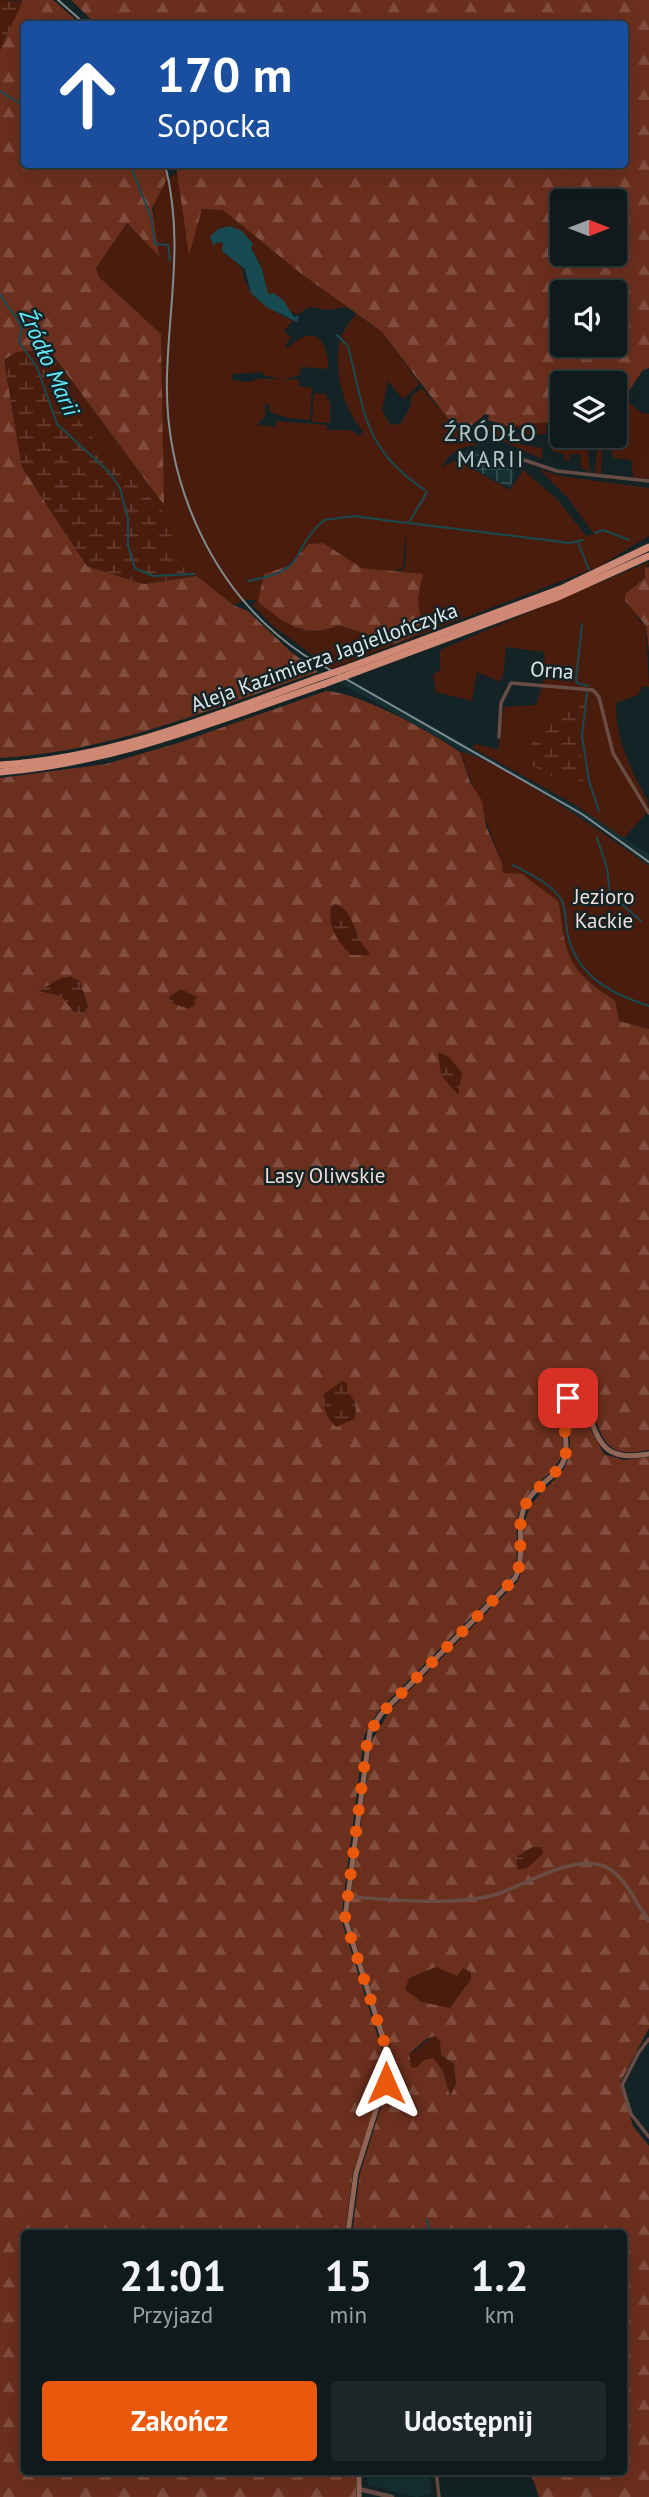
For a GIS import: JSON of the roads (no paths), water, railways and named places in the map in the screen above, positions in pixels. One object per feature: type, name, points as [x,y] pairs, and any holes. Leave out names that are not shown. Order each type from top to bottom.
[{"type":"highway","name":"Aleja Kazimierza Jagiellończyka","points":[[0,765],[62,757],[131,743],[351,667],[563,588],[649,547]]},
{"type":"highway","name":"Aleja Kazimierza Jagiellończyka","points":[[0,772],[64,764],[125,752],[324,684],[558,597],[649,556]]},
{"type":"main road","points":[[348,2230],[356,2173],[389,2069],[387,2051],[346,1928],[346,1897],[370,1731],[381,1714],[515,1578],[521,1562],[519,1529],[524,1508],[536,1489],[560,1467],[565,1456],[566,1400],[573,1395],[582,1399],[601,1443],[610,1453],[624,1457],[649,1454]]},
{"type":"main road","points":[[359,2475],[359,2497]]},
{"type":"street","points":[[524,460],[557,471],[649,481]]},
{"type":"street","name":"Orna","points":[[499,737],[501,703],[511,683],[593,690],[599,697],[613,753],[649,813]]},
{"type":"street","points":[[346,1897],[410,1900],[489,1896],[540,1874],[598,1865],[615,1874],[649,1922]]},
{"type":"street","points":[[649,2039],[622,2085],[631,2114],[649,2137]]},
{"type":"street","points":[[436,2475],[439,2497]]},
{"type":"street","points":[[359,2489],[392,2497]]},
{"type":"street","points":[[366,2497],[368,2491]]},
{"type":"water","points":[[230,226],[242,231],[253,244],[251,248],[262,269],[268,294],[274,293],[283,300],[294,317],[299,316],[297,322],[266,307],[251,293],[245,269],[222,251],[223,243],[217,242],[214,246],[210,237],[218,229]]},
{"type":"waterway","points":[[0,91],[21,104]]},
{"type":"waterway","points":[[132,168],[151,217],[155,244],[168,245],[170,261]]},
{"type":"waterway","name":"Źródło Marii","points":[[0,294],[22,327],[19,342],[37,367],[57,424],[109,472],[120,488],[128,519],[128,546],[135,568],[153,576],[194,574]]},
{"type":"waterway","points":[[337,335],[348,346],[363,410],[378,444],[405,475],[425,490]]},
{"type":"waterway","points":[[410,521],[427,492]]},
{"type":"waterway","name":"Źródło Marii","points":[[248,581],[268,577],[290,566],[305,542],[324,520],[354,516],[406,523]]},
{"type":"waterway","name":"Źródło Marii","points":[[408,523],[570,543],[583,540]]},
{"type":"waterway","name":"Źródło Marii","points":[[595,533],[603,530],[629,540]]},
{"type":"waterway","points":[[578,542],[589,570]]},
{"type":"waterway","points":[[582,624],[576,679],[577,683],[588,686]]},
{"type":"waterway","points":[[587,692],[582,736],[589,781],[599,811]]},
{"type":"waterway","points":[[597,838],[607,868],[610,894],[641,921]]},
{"type":"waterway","points":[[513,865],[546,884],[561,899],[573,950],[588,973],[622,996],[649,1006]]},
{"type":"waterway","points":[[427,2219],[429,2230]]},
{"type":"railway","points":[[58,0],[82,21]]},
{"type":"railway","points":[[166,168],[171,192],[175,245],[167,376],[168,416],[174,457],[185,496],[200,533],[220,568],[244,601],[272,630],[304,655],[582,814],[649,862]]},
{"type":"district","name":"ŹRÓDŁO MARII","points":[[491,445]]},
{"type":"park label","name":"Jezioro Kackie","points":[[604,908]]},
{"type":"park label","name":"Lasy Oliwskie","points":[[325,1175]]}]
